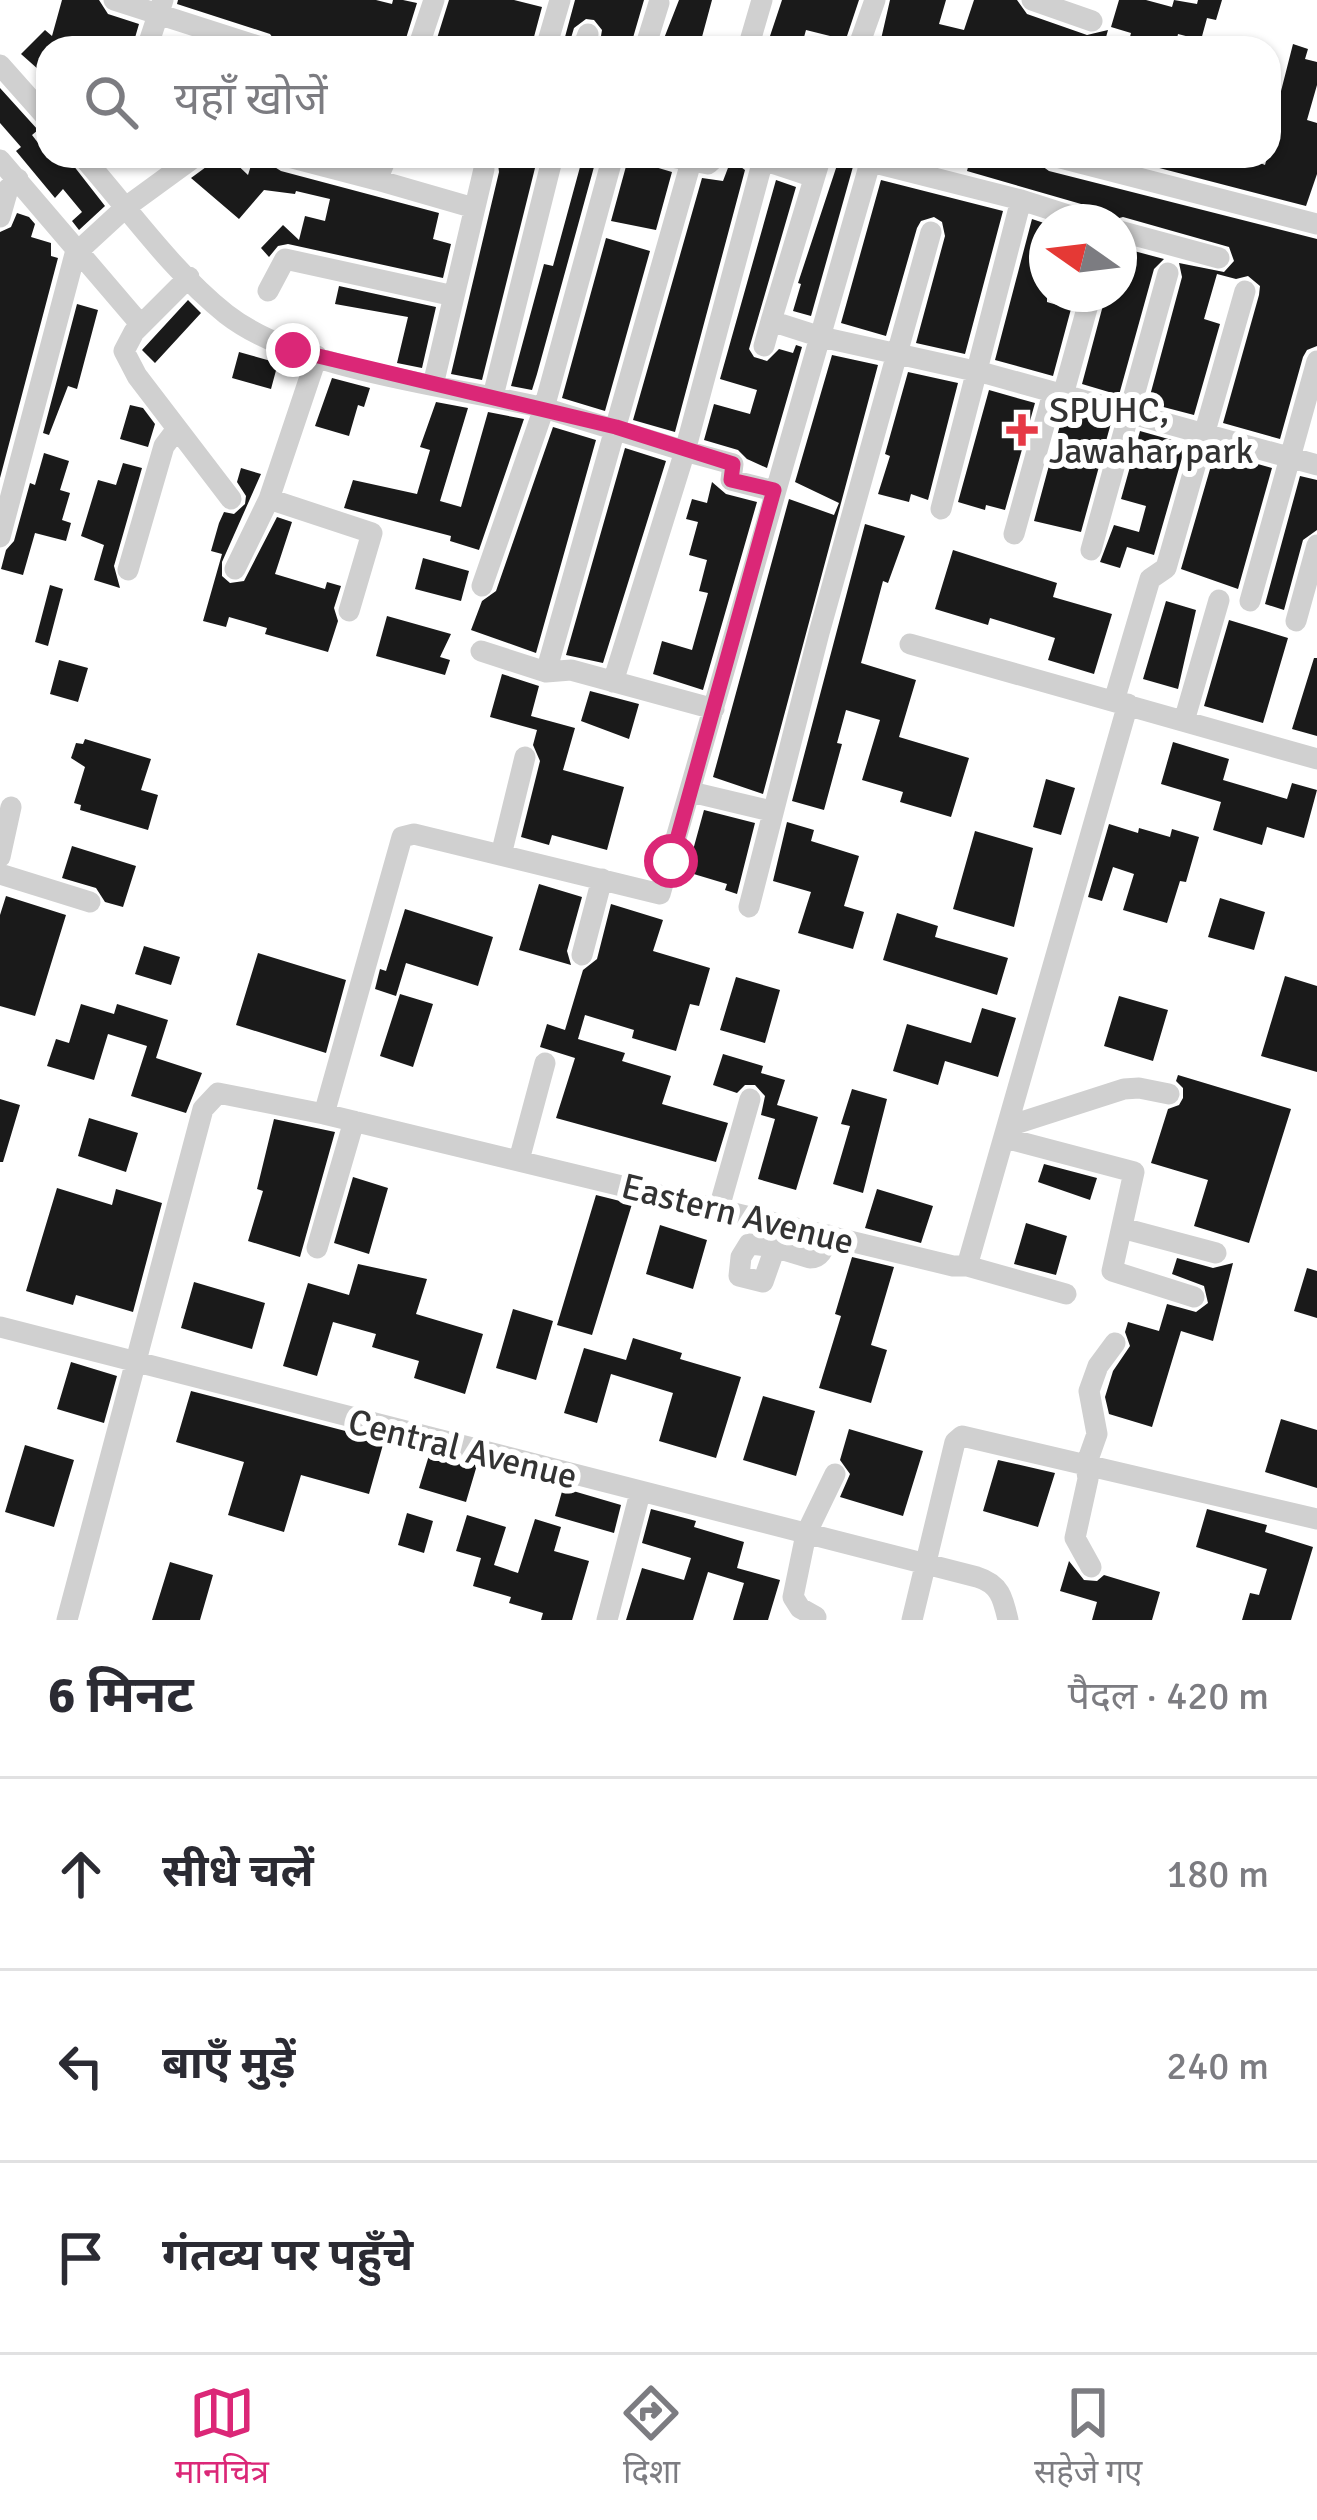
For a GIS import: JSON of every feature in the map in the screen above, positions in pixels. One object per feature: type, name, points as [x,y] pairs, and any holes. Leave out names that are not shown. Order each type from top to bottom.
[{"type":"street","points":[[114,0],[161,7],[234,36]]},
{"type":"street","points":[[550,36],[560,0]]},
{"type":"street","points":[[752,36],[762,0]]},
{"type":"street","points":[[862,36],[875,0]]},
{"type":"street","points":[[1032,0],[1092,21]]},
{"type":"street","points":[[421,36],[431,1]]},
{"type":"street","points":[[649,36],[659,3]]},
{"type":"street","points":[[151,36],[161,7]]},
{"type":"street","points":[[0,65],[36,106]]},
{"type":"street","points":[[0,160],[141,325]]},
{"type":"street","points":[[92,168],[189,277],[244,327],[266,340],[616,427],[733,464],[731,480],[774,490]]},
{"type":"street","points":[[0,537],[77,250],[180,168]]},
{"type":"street","points":[[333,168],[474,208]]},
{"type":"street","points":[[377,179],[382,168]]},
{"type":"street","points":[[493,396],[550,168]]},
{"type":"street","points":[[482,586],[544,408],[610,168]]},
{"type":"street","points":[[546,672],[689,168]]},
{"type":"street","points":[[613,682],[685,451],[755,168]]},
{"type":"street","points":[[764,346],[818,168]]},
{"type":"street","points":[[324,1114],[402,837],[414,834],[660,893],[869,168]]},
{"type":"street","points":[[905,168],[1034,204]]},
{"type":"street","points":[[1100,168],[1317,224]]},
{"type":"street","points":[[433,385],[484,169]]},
{"type":"street","points":[[0,217],[8,189],[18,179]]},
{"type":"street","points":[[941,509],[1022,200]]},
{"type":"street","points":[[749,908],[771,812],[931,232]]},
{"type":"street","points":[[1137,236],[1219,258]]},
{"type":"street","points":[[268,291],[285,260],[454,296]]},
{"type":"street","points":[[1091,550],[1168,273]]},
{"type":"street","points":[[189,277],[126,343],[127,362],[231,499]]},
{"type":"street","points":[[967,1266],[1007,1132],[1150,579],[1166,570],[1245,292]]},
{"type":"street","points":[[1014,534],[1085,312]]},
{"type":"street","points":[[771,321],[1317,465]]},
{"type":"street","points":[[235,569],[269,499],[317,356]]},
{"type":"street","points":[[1250,602],[1317,361]]},
{"type":"street","points":[[128,570],[164,446],[177,429]]},
{"type":"street","points":[[269,499],[372,533],[349,611]]},
{"type":"street","points":[[1296,620],[1317,544]]},
{"type":"street","points":[[1184,721],[1219,601]]},
{"type":"street","points":[[910,644],[1317,759]]},
{"type":"street","points":[[482,651],[546,672],[571,670],[714,709]]},
{"type":"street","points":[[501,855],[525,757]]},
{"type":"street","points":[[691,792],[771,812]]},
{"type":"street","points":[[0,856],[11,807]]},
{"type":"street","points":[[0,874],[90,902]]},
{"type":"street","points":[[582,955],[602,879]]},
{"type":"street","points":[[519,1160],[545,1063]]},
{"type":"street","points":[[1007,1132],[1131,1088],[1168,1094]]},
{"type":"street","name":"Eastern Avenue","points":[[133,1364],[202,1109],[218,1093],[967,1266],[1066,1294]]},
{"type":"street","points":[[719,1208],[750,1100]]},
{"type":"street","points":[[317,1248],[354,1121]]},
{"type":"street","points":[[1007,1132],[1130,1169],[1136,1176],[1112,1265],[1114,1274],[1194,1297]]},
{"type":"street","points":[[1124,1224],[1216,1249]]},
{"type":"street","points":[[775,1248],[818,1258],[828,1235]]},
{"type":"street","name":"Central Avenue","points":[[0,1327],[927,1563],[996,1586],[1008,1620]]},
{"type":"street","points":[[1090,1567],[1075,1538],[1088,1479],[1086,1465],[1097,1433],[1090,1390],[1098,1366],[1115,1343]]},
{"type":"street","points":[[67,1620],[133,1364]]},
{"type":"street","points":[[912,1620],[957,1438],[1316,1517]]},
{"type":"street","points":[[816,1617],[794,1597],[806,1534],[835,1474]]},
{"type":"street","points":[[607,1620],[640,1493]]},
{"type":"building","points":[[62,0],[99,0],[108,14],[139,24],[136,36],[52,36]]},
{"type":"building","points":[[178,0],[417,3],[407,36],[272,36],[177,4]]},
{"type":"building","points":[[449,0],[514,0],[542,7],[534,36],[438,36]]},
{"type":"building","points":[[575,0],[644,0],[634,36],[601,36],[594,20],[586,19],[572,36],[565,36]]},
{"type":"building","points":[[679,0],[712,0],[702,36],[665,36]]},
{"type":"building","points":[[782,0],[859,0],[847,36],[806,30],[804,36],[770,36]]},
{"type":"building","points":[[890,0],[946,0],[939,24],[964,30],[974,0],[1017,0],[1027,14],[1087,35],[1108,30],[1106,36],[882,36]]},
{"type":"building","points":[[1119,0],[1172,7],[1174,0],[1197,4],[1198,0],[1222,0],[1216,20],[1207,18],[1202,36],[1130,36],[1111,27]]},
{"type":"building","points":[[36,39],[36,67],[21,54]]},
{"type":"building","points":[[1293,44],[1308,49],[1305,59],[1317,62],[1317,85],[1307,120],[1317,123],[1317,174],[1306,206],[1159,168],[1281,168],[1281,91]]},
{"type":"building","points":[[0,88],[36,128],[32,135],[36,168],[75,168],[105,206],[79,230],[72,221],[82,212],[63,189],[55,198],[16,151],[21,147],[0,123]]},
{"type":"building","points":[[205,168],[241,168],[248,175],[250,168],[276,168],[439,213],[433,239],[451,244],[443,278],[288,244],[278,246],[269,257],[261,248],[283,225],[299,240],[305,216],[325,221],[330,199],[264,190],[239,219],[191,178]]},
{"type":"building","points":[[498,168],[535,168],[482,380],[451,374]]},
{"type":"building","points":[[580,168],[594,168],[532,390],[511,386],[544,264],[553,266]]},
{"type":"building","points":[[626,168],[672,172],[656,230],[611,221]]},
{"type":"building","points":[[728,168],[745,170],[675,432],[633,420],[702,178],[723,181]]},
{"type":"building","points":[[836,168],[853,168],[811,316],[793,311]]},
{"type":"building","points":[[968,168],[1045,168],[1317,239],[1317,346],[1303,357],[1280,439],[1223,423],[1259,295],[1260,286],[1248,276],[1236,279],[1217,274],[1204,319],[1220,324],[1194,415],[1148,403],[1182,277],[1179,263],[1224,272],[1234,261],[1229,247],[1137,221],[1137,204],[1081,204]]},
{"type":"building","points":[[776,180],[796,187],[749,349],[754,357],[767,361],[779,349],[793,353],[796,345],[802,347],[767,468],[738,450],[704,440],[714,404],[750,414],[757,390],[720,379]]},
{"type":"building","points":[[881,180],[1003,211],[965,354],[916,343],[945,236],[942,222],[934,217],[921,221],[917,228],[886,336],[841,323]]},
{"type":"building","points":[[17,213],[29,217],[35,224],[31,237],[51,243],[51,256],[58,258],[0,478],[0,232],[11,227]]},
{"type":"building","points":[[1029,230],[1029,312],[1070,312],[1053,376],[995,360]]},
{"type":"building","points":[[606,238],[650,251],[605,411],[562,398]]},
{"type":"building","points":[[1137,252],[1164,259],[1154,269],[1119,395],[1082,384],[1101,312],[1137,312]]},
{"type":"building","points":[[339,286],[436,307],[422,368],[397,363],[408,317],[335,304]]},
{"type":"building","points":[[188,300],[201,313],[155,363],[142,350]]},
{"type":"building","points":[[77,304],[98,310],[77,389],[68,386],[49,435],[43,433]]},
{"type":"building","points":[[239,352],[278,363],[271,389],[232,378]]},
{"type":"building","points":[[832,355],[878,365],[763,794],[713,777],[789,499],[834,515],[839,503],[795,482]]},
{"type":"building","points":[[908,372],[958,383],[928,500],[911,494],[909,502],[878,494]]},
{"type":"building","points":[[332,378],[370,388],[364,407],[358,405],[349,436],[315,426]]},
{"type":"building","points":[[989,390],[1035,403],[1005,510],[958,502]]},
{"type":"building","points":[[436,402],[468,408],[440,501],[461,507],[488,412],[524,419],[479,550],[450,541],[451,536],[344,508],[353,480],[417,494],[430,450],[420,447]]},
{"type":"building","points":[[130,405],[143,408],[155,424],[148,447],[120,439]]},
{"type":"building","points":[[1064,411],[1111,423],[1081,532],[1034,521],[1051,458],[1081,466],[1087,445],[1057,436]]},
{"type":"building","points":[[553,427],[596,440],[536,653],[471,630],[482,601],[496,591]]},
{"type":"building","points":[[1140,431],[1186,444],[1154,555],[1127,547],[1120,568],[1100,562],[1114,525],[1139,532],[1146,506],[1121,499]]},
{"type":"building","points":[[625,448],[666,461],[603,663],[566,655]]},
{"type":"building","points":[[1215,452],[1272,468],[1238,589],[1181,569]]},
{"type":"building","points":[[44,453],[69,461],[60,490],[70,493],[62,520],[71,523],[66,541],[35,533],[23,575],[1,569]]},
{"type":"building","points":[[123,463],[142,468],[114,566],[120,588],[94,580],[104,545],[81,536],[98,480],[116,485]]},
{"type":"building","points":[[241,468],[261,474],[222,562],[222,576],[230,583],[244,581],[277,517],[292,522],[275,574],[325,589],[327,582],[341,586],[334,608],[338,621],[328,652],[265,634],[267,628],[229,617],[226,627],[203,621],[222,554],[211,551],[219,523],[224,512],[234,514],[245,504],[246,496],[237,482]]},
{"type":"building","points":[[1300,476],[1317,480],[1317,530],[1303,540],[1284,610],[1265,604]]},
{"type":"building","points":[[712,482],[726,494],[757,502],[703,690],[653,674],[662,641],[692,650],[708,593],[699,591],[707,560],[689,555],[698,522],[686,519],[692,499],[707,503]]},
{"type":"building","points":[[865,524],[905,536],[888,583],[883,581],[861,663],[916,680],[899,737],[969,758],[951,817],[900,802],[903,792],[862,780],[880,720],[846,710],[824,810],[792,801]]},
{"type":"building","points":[[953,550],[1057,583],[1053,597],[1112,614],[1094,674],[1048,660],[1055,638],[990,618],[988,625],[935,609]]},
{"type":"building","points":[[423,558],[469,571],[461,601],[415,589]]},
{"type":"building","points":[[50,585],[63,589],[48,646],[35,642]]},
{"type":"building","points":[[1166,601],[1196,610],[1178,689],[1143,679]]},
{"type":"building","points":[[387,616],[451,634],[440,657],[450,660],[445,675],[376,656]]},
{"type":"building","points":[[1229,620],[1288,638],[1263,723],[1204,706]]},
{"type":"building","points":[[1317,658],[1317,736],[1292,729]]},
{"type":"building","points":[[59,660],[88,668],[78,702],[50,694]]},
{"type":"building","points":[[502,674],[539,686],[531,716],[575,728],[563,770],[624,787],[607,850],[552,835],[549,845],[521,837],[540,761],[533,745],[537,730],[490,717]]},
{"type":"building","points":[[590,691],[639,704],[629,739],[581,721]]},
{"type":"building","points":[[85,739],[151,759],[141,790],[158,795],[148,830],[80,810],[81,805],[74,803],[85,767],[71,758],[76,743],[83,744]]},
{"type":"building","points":[[1173,742],[1229,759],[1223,780],[1287,799],[1292,783],[1317,790],[1304,838],[1267,827],[1262,845],[1213,830],[1221,802],[1161,784]]},
{"type":"building","points":[[1046,779],[1075,788],[1061,835],[1033,827]]},
{"type":"building","points":[[704,810],[755,823],[737,894],[725,890],[727,884],[687,872]]},
{"type":"building","points":[[787,822],[814,830],[811,841],[859,856],[844,906],[864,912],[853,949],[798,933],[811,892],[773,881]]},
{"type":"building","points":[[1109,824],[1138,833],[1139,828],[1170,837],[1172,829],[1199,837],[1167,923],[1123,910],[1134,874],[1113,867],[1102,901],[1088,897]]},
{"type":"building","points":[[975,831],[1033,848],[1014,927],[953,909]]},
{"type":"building","points":[[72,846],[136,866],[123,907],[105,902],[96,888],[62,878]]},
{"type":"building","points":[[539,884],[582,897],[567,951],[571,965],[519,950]]},
{"type":"building","points":[[6,896],[66,915],[35,1016],[0,1006],[0,915]]},
{"type":"building","points":[[1220,898],[1265,912],[1254,950],[1208,937]]},
{"type":"building","points":[[611,904],[663,920],[653,951],[710,968],[699,1006],[690,1004],[676,1051],[632,1038],[634,1030],[585,1015],[578,1039],[625,1053],[622,1061],[671,1076],[662,1104],[728,1123],[716,1162],[556,1118],[575,1058],[540,1047],[547,1024],[565,1030],[583,970],[597,959]]},
{"type":"building","points":[[405,909],[493,937],[478,986],[406,963],[396,996],[375,989],[380,969],[386,971]]},
{"type":"building","points":[[897,913],[938,926],[935,937],[1008,958],[997,995],[883,960]]},
{"type":"building","points":[[144,946],[180,957],[171,985],[135,974]]},
{"type":"building","points":[[258,953],[346,980],[326,1053],[236,1025]]},
{"type":"building","points":[[1285,976],[1317,986],[1317,1072],[1261,1056]]},
{"type":"building","points":[[736,977],[780,990],[765,1043],[720,1030]]},
{"type":"building","points":[[400,994],[433,1004],[413,1067],[380,1056]]},
{"type":"building","points":[[1119,996],[1168,1010],[1153,1061],[1104,1046]]},
{"type":"building","points":[[81,1004],[114,1014],[117,1004],[168,1020],[156,1058],[202,1073],[186,1113],[131,1096],[147,1046],[108,1034],[94,1080],[47,1066],[56,1039],[69,1043]]},
{"type":"building","points":[[982,1008],[1016,1018],[998,1077],[945,1061],[938,1085],[893,1071],[907,1024],[971,1043]]},
{"type":"building","points":[[723,1054],[763,1066],[761,1073],[785,1080],[777,1105],[818,1117],[796,1190],[758,1179],[775,1119],[761,1115],[765,1096],[755,1085],[745,1085],[737,1093],[713,1085]]},
{"type":"building","points":[[1178,1075],[1291,1109],[1249,1243],[1194,1226],[1208,1180],[1151,1163],[1168,1109],[1183,1098]]},
{"type":"building","points":[[852,1089],[887,1099],[863,1193],[833,1184],[850,1126],[841,1124]]},
{"type":"building","points":[[0,1099],[20,1105],[3,1162],[0,1162]]},
{"type":"building","points":[[89,1118],[138,1133],[126,1172],[78,1156]]},
{"type":"building","points":[[274,1119],[335,1132],[300,1257],[248,1241],[263,1191],[257,1189]]},
{"type":"building","points":[[1044,1164],[1097,1178],[1090,1200],[1038,1182]]},
{"type":"building","points":[[353,1177],[388,1188],[369,1254],[334,1243]]},
{"type":"building","points":[[57,1188],[112,1205],[116,1189],[162,1203],[133,1312],[76,1295],[73,1305],[26,1291]]},
{"type":"building","points":[[877,1189],[933,1206],[921,1243],[865,1228]]},
{"type":"building","points":[[596,1195],[632,1204],[592,1335],[557,1325]]},
{"type":"building","points":[[1026,1223],[1067,1236],[1056,1275],[1014,1264]]},
{"type":"building","points":[[660,1225],[707,1240],[693,1289],[646,1274]]},
{"type":"building","points":[[852,1257],[894,1267],[871,1345],[887,1350],[871,1403],[819,1388],[841,1316],[835,1314]]},
{"type":"building","points":[[1177,1258],[1213,1268],[1233,1263],[1213,1341],[1181,1331],[1152,1427],[1109,1414],[1105,1397],[1113,1371],[1130,1346],[1125,1332],[1128,1322],[1159,1331],[1167,1304],[1196,1312],[1208,1303],[1204,1286],[1172,1274]]},
{"type":"building","points":[[358,1264],[427,1279],[416,1314],[483,1334],[465,1394],[414,1378],[419,1361],[372,1347],[376,1334],[333,1322],[317,1376],[283,1366],[308,1283],[349,1295]]},
{"type":"building","points":[[1307,1268],[1317,1271],[1317,1318],[1294,1311]]},
{"type":"building","points":[[194,1282],[265,1303],[252,1349],[181,1328]]},
{"type":"building","points":[[513,1309],[553,1321],[536,1380],[496,1368]]},
{"type":"building","points":[[633,1338],[682,1353],[680,1359],[741,1377],[716,1458],[659,1441],[673,1393],[611,1374],[597,1423],[564,1413],[584,1348],[626,1360]]},
{"type":"building","points":[[71,1362],[117,1376],[104,1423],[57,1409]]},
{"type":"building","points":[[191,1391],[384,1441],[369,1494],[301,1475],[284,1532],[228,1515],[244,1462],[176,1442]]},
{"type":"building","points":[[763,1396],[815,1411],[796,1476],[743,1460]]},
{"type":"building","points":[[1281,1419],[1317,1430],[1317,1488],[1265,1472]]},
{"type":"building","points":[[849,1429],[923,1451],[903,1516],[840,1497],[850,1474],[840,1460]]},
{"type":"building","points":[[25,1445],[74,1460],[54,1527],[5,1512]]},
{"type":"building","points":[[430,1452],[477,1465],[466,1502],[419,1488]]},
{"type":"building","points":[[998,1460],[1055,1473],[1038,1527],[983,1511]]},
{"type":"building","points":[[563,1488],[621,1505],[614,1533],[555,1516]]},
{"type":"building","points":[[651,1509],[696,1521],[694,1527],[744,1542],[737,1568],[780,1580],[768,1620],[733,1620],[744,1583],[708,1572],[693,1620],[626,1620],[642,1568],[684,1580],[691,1558],[642,1543]]},
{"type":"building","points":[[1207,1509],[1267,1525],[1265,1532],[1313,1547],[1291,1620],[1242,1620],[1250,1593],[1259,1595],[1267,1569],[1196,1547]]},
{"type":"building","points":[[407,1513],[433,1521],[424,1553],[398,1545]]},
{"type":"building","points":[[467,1515],[506,1527],[494,1565],[518,1573],[535,1519],[561,1527],[554,1551],[589,1561],[572,1620],[541,1620],[543,1613],[509,1603],[511,1597],[473,1586],[481,1558],[456,1551]]},
{"type":"building","points":[[1069,1561],[1084,1580],[1097,1581],[1104,1575],[1160,1592],[1152,1620],[1092,1620],[1097,1602],[1060,1591]]},
{"type":"building","points":[[170,1562],[213,1575],[200,1620],[152,1620]]},
{"type":"place","name":"SPUHC, Jawahar park","points":[[1022,430]]},
{"type":"route","points":[[293,350],[616,427],[733,464],[731,480],[774,490],[671,861]]}]
